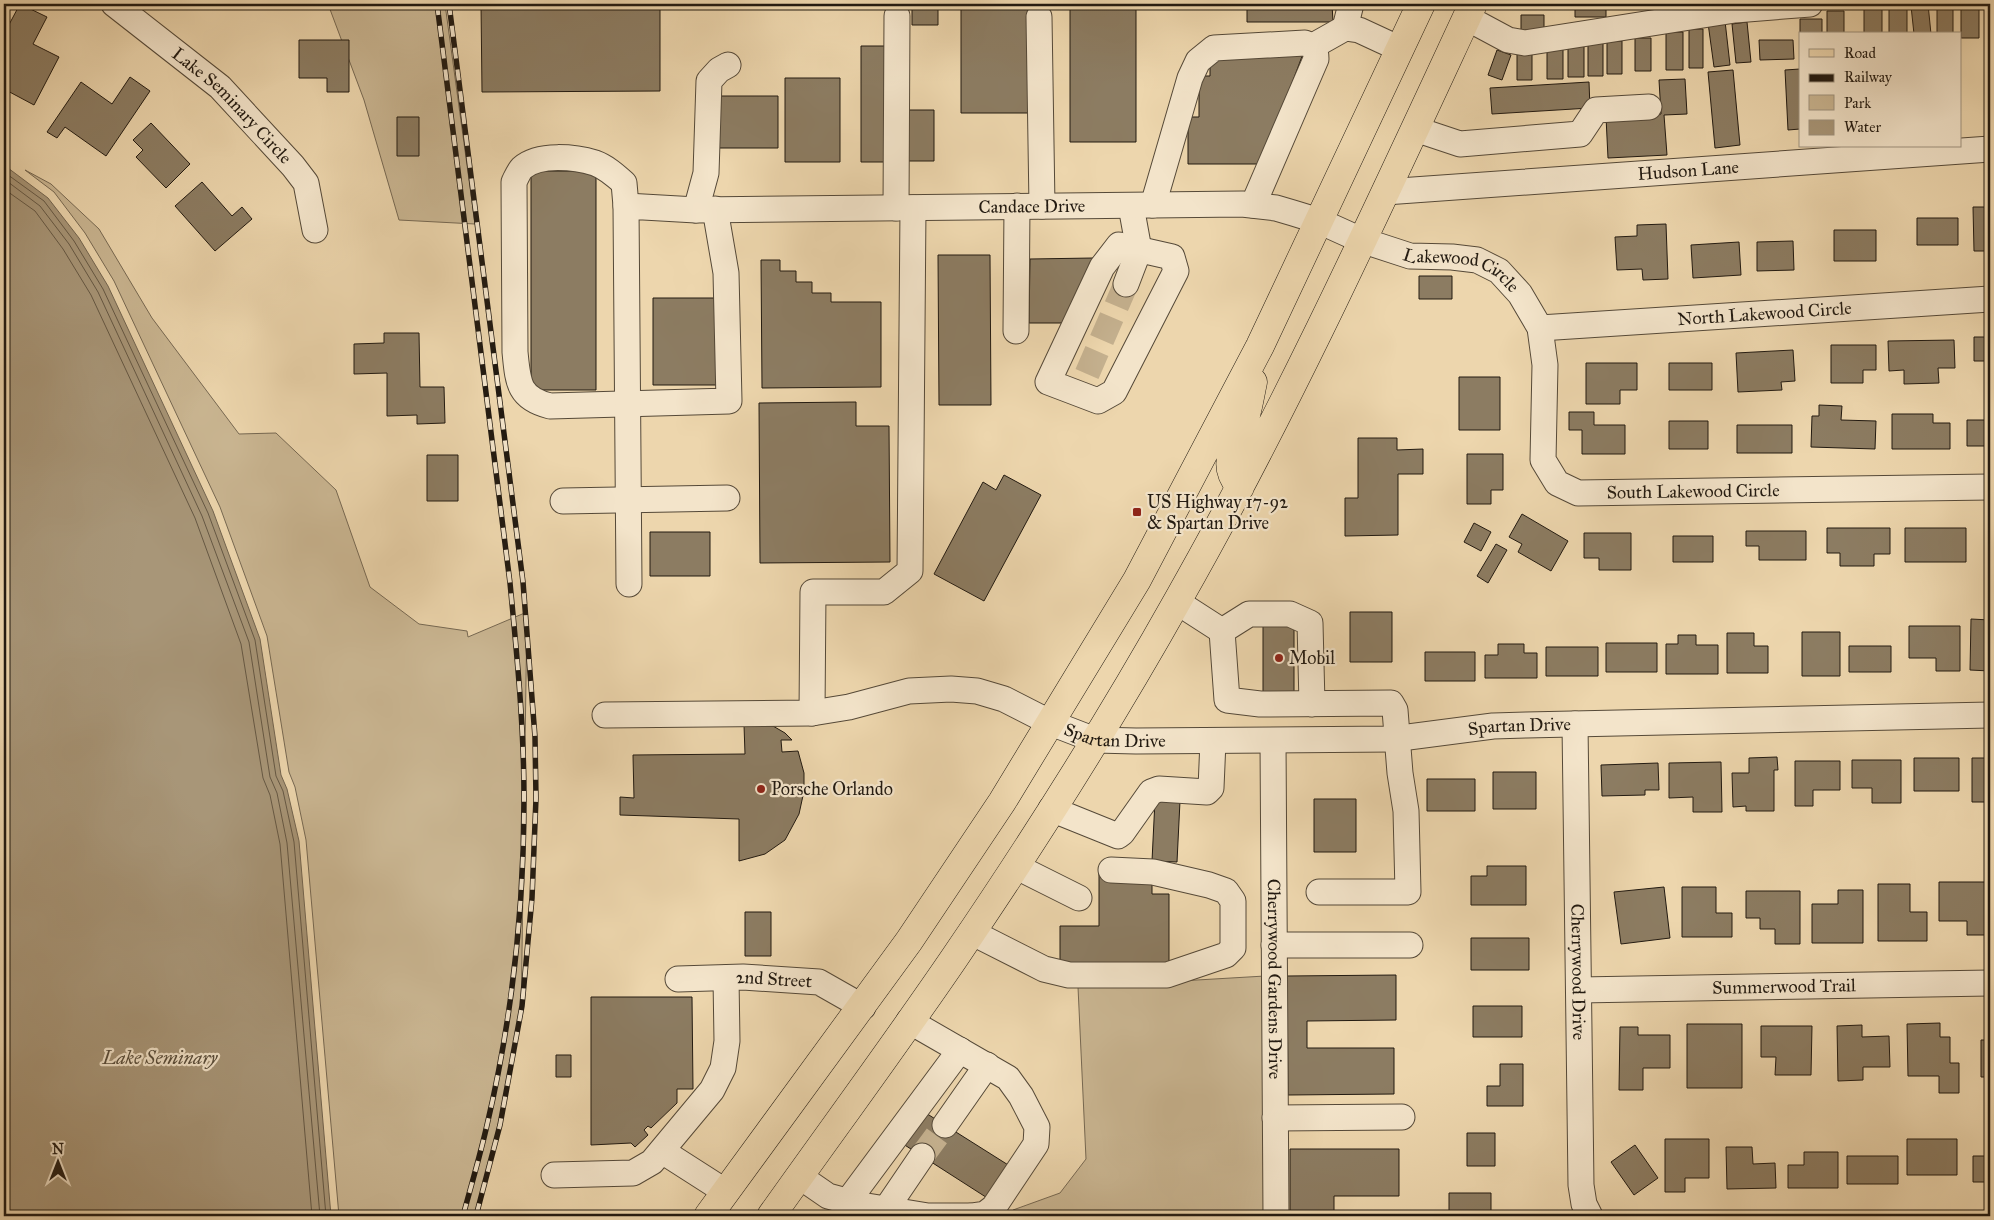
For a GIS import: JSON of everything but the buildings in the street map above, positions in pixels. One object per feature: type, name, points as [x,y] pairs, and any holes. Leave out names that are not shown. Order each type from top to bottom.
[{"type":"main road","points":[[708,1216],[863,1007],[956,871],[1051,722],[1137,580],[1260,346],[1421,4]]},
{"type":"main road","points":[[770,1216],[909,1021],[1015,866],[1095,740],[1177,602],[1240,487],[1301,367],[1470,11]]},
{"type":"main road","points":[[1240,487],[1231,476],[1229,464],[1244,424],[1260,346]]},
{"type":"street","name":"Lake Seminary Circle","points":[[114,4],[220,87],[293,166],[306,183],[315,230]]},
{"type":"street","points":[[1346,28],[1351,4]]},
{"type":"street","points":[[1470,11],[1508,40],[1525,43],[1727,7],[1810,4]]},
{"type":"street","points":[[812,713],[814,592],[884,592],[910,571],[904,208],[897,16]]},
{"type":"street","points":[[1039,17],[1042,206]]},
{"type":"street","points":[[1313,46],[1346,28],[1360,30],[1400,49]]},
{"type":"street","points":[[1126,284],[1139,250],[1142,206],[1190,78],[1206,53],[1214,48],[1305,43],[1313,46],[1316,51],[1316,59],[1253,205]]},
{"type":"street","points":[[629,584],[626,404],[626,206],[624,183],[610,171],[595,163],[564,158],[541,159],[522,168],[514,182],[515,352],[518,375],[524,392],[534,402],[550,406],[626,404],[729,401],[726,273],[705,210],[709,81],[719,70],[728,65]]},
{"type":"street","points":[[1415,129],[1460,144],[1580,134],[1596,110],[1649,107]]},
{"type":"street","name":"Hudson Lane","points":[[1385,192],[1990,149]]},
{"type":"street","name":"Candace Drive","points":[[626,206],[705,210],[1253,205],[1276,208],[1319,221],[1361,240]]},
{"type":"street","points":[[1016,331],[1017,206]]},
{"type":"street","name":"Lakewood Circle","points":[[1361,240],[1410,256],[1478,260],[1499,272],[1520,294],[1540,328]]},
{"type":"street","points":[[1119,245],[1139,250],[1172,257],[1176,271],[1114,392],[1098,401],[1082,384],[1048,382],[1102,267],[1119,245]]},
{"type":"street","name":"North Lakewood Circle","points":[[1540,328],[1990,299]]},
{"type":"street","name":"South Lakewood Circle","points":[[1540,328],[1545,366],[1543,460],[1557,483],[1578,493],[1990,487]]},
{"type":"street","points":[[563,501],[727,498]]},
{"type":"street","points":[[1177,602],[1222,631]]},
{"type":"street","points":[[1222,631],[1249,614],[1290,614],[1310,623],[1312,704]]},
{"type":"street","points":[[1222,631],[1227,700],[1260,704],[1391,704],[1395,710],[1406,811],[1408,892],[1319,892]]},
{"type":"street","name":"Spartan Drive","points":[[605,715],[812,713],[849,707],[909,691],[951,689],[977,691],[1004,699],[1051,722],[1095,740],[1273,741],[1397,738],[1493,726],[1990,715]]},
{"type":"street","name":"Cherrywood Drive","points":[[1575,724],[1581,1185],[1584,1204],[1590,1216]]},
{"type":"street","points":[[1052,809],[1118,836],[1150,792],[1159,789],[1207,792],[1211,788],[1213,741]]},
{"type":"street","name":"Cherrywood Gardens Drive","points":[[1273,741],[1276,1216]]},
{"type":"street","points":[[1015,866],[1079,898]]},
{"type":"street","points":[[971,932],[1044,969],[1069,975],[1167,975],[1226,955],[1233,948],[1233,901],[1226,891],[1209,885],[1153,872],[1111,870]]},
{"type":"street","points":[[1274,945],[1410,945]]},
{"type":"street","points":[[554,1175],[633,1173],[652,1162],[662,1151],[712,1090],[723,1068],[727,1041],[726,978]]},
{"type":"street","name":"2nd Street","points":[[678,979],[726,978],[819,982],[863,1007]]},
{"type":"street","name":"Summerwood Trail","points":[[1579,990],[1990,983]]},
{"type":"street","points":[[799,1176],[828,1196],[928,1216],[985,1214],[994,1207],[1036,1144],[1038,1136],[1037,1127],[1021,1096],[1008,1078],[909,1021]]},
{"type":"street","points":[[848,1201],[960,1050]]},
{"type":"street","points":[[945,1125],[987,1065]]},
{"type":"street","points":[[1275,1118],[1402,1117]]},
{"type":"street","points":[[662,1151],[726,1192]]},
{"type":"street","points":[[886,1209],[922,1156]]},
{"type":"green space","points":[[328,4],[445,4],[475,224],[399,220],[364,100]]},
{"type":"green space","points":[[25,170],[51,184],[99,229],[152,318],[239,434],[276,433],[336,490],[370,587],[419,624],[467,631],[468,637],[527,612],[521,1021],[478,1216],[339,1216],[306,840],[295,787],[289,772],[267,636],[220,507],[114,281],[85,233],[54,192]]},
{"type":"green space","points":[[1265,976],[1267,1216],[1009,1216],[1013,1210],[1060,1193],[1086,1159],[1078,987]]},
{"type":"water","name":"Lake Seminary","points":[[4,165],[48,198],[79,238],[108,286],[213,511],[260,639],[281,775],[287,789],[299,841],[331,1216],[4,1216]]},
{"type":"tunnel","points":[[1087,374],[1126,284]]},
{"type":"tunnel","points":[[922,1156],[945,1125]]},
{"type":"railway","points":[[437,4],[510,583],[520,691],[524,771],[522,880],[510,1004],[496,1085],[463,1216]]},
{"type":"railway","points":[[449,4],[523,582],[535,737],[536,798],[532,898],[522,1006],[500,1125],[476,1216]]},
{"type":"place","name":"US Highway 17-92 & Spartan Drive","points":[[1137,512]]},
{"type":"place","name":"Mobil","points":[[1279,658]]},
{"type":"place","name":"Porsche Orlando","points":[[761,789]]}]
